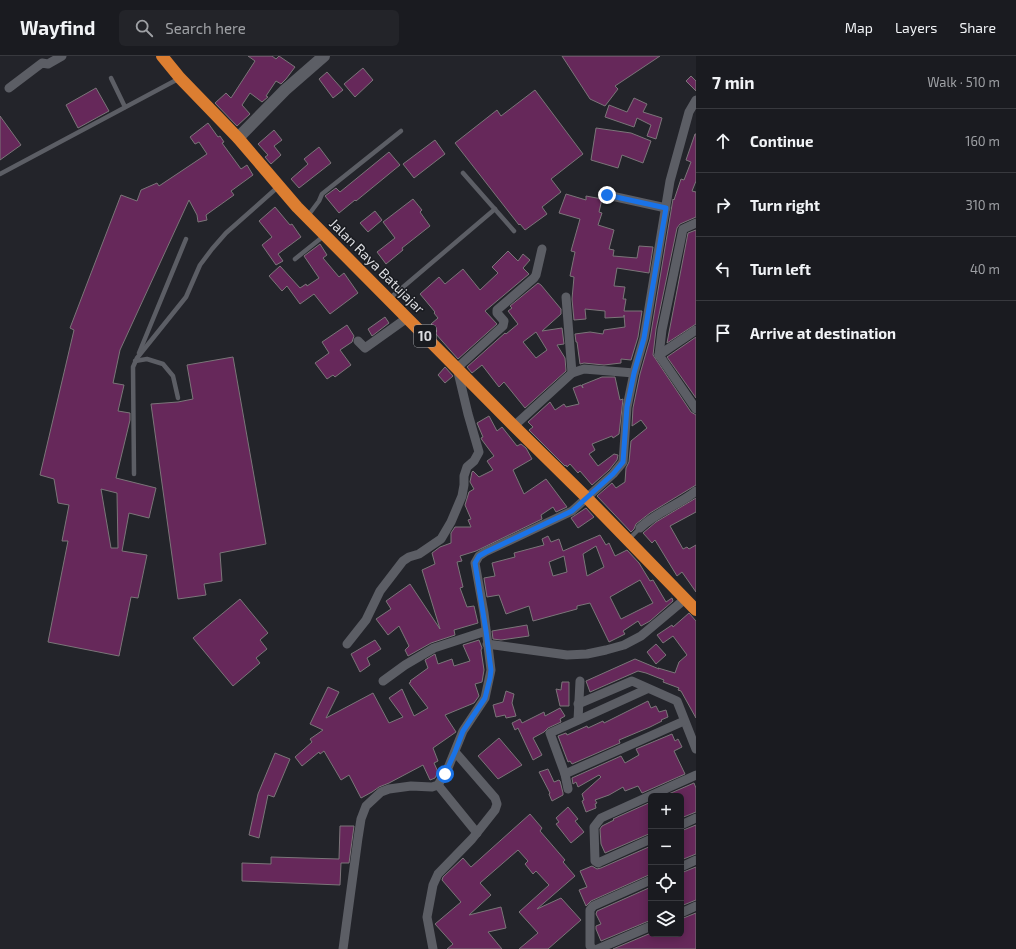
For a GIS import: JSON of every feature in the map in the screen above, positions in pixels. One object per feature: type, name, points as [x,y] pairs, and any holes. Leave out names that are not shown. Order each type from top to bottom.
[{"type":"highway","name":"Jalan Raya Batujajar","points":[[162,56],[180,78],[238,138],[307,217],[388,300],[587,498],[696,610]]},
{"type":"street","points":[[8,88],[42,63],[48,64],[62,56]]},
{"type":"street","points":[[238,138],[285,90],[324,56]]},
{"type":"street","points":[[343,949],[361,819],[366,806],[381,792],[389,789],[411,786],[432,788],[438,785],[448,768],[463,731],[485,698],[491,670],[475,563],[476,560],[486,552],[572,511],[613,474],[623,462],[627,407],[634,373],[644,338],[670,181],[689,112],[696,100]]},
{"type":"street","points":[[607,195],[666,208]]},
{"type":"street","points":[[696,223],[683,229],[662,330],[659,356],[696,409]]},
{"type":"street","points":[[347,644],[366,620],[380,591],[403,561],[409,557],[420,554],[441,540],[451,522],[462,496],[466,468],[474,461],[479,452],[457,368],[503,326],[504,321],[496,313],[497,310],[534,278],[542,250]]},
{"type":"street","points":[[566,297],[572,373]]},
{"type":"street","points":[[358,341],[365,348],[407,318]]},
{"type":"street","points":[[659,356],[696,330]]},
{"type":"street","points":[[514,426],[572,373],[584,369],[634,373]]},
{"type":"street","points":[[640,528],[652,518],[696,491]]},
{"type":"street","points":[[488,644],[567,655],[587,654],[606,650],[624,645],[641,636],[685,599]]},
{"type":"street","points":[[383,681],[405,665],[434,648],[486,631]]},
{"type":"street","points":[[578,720],[580,681]]},
{"type":"street","points":[[578,704],[631,681],[677,701],[684,722],[696,749]]},
{"type":"street","points":[[568,789],[565,774],[549,733],[647,689]]},
{"type":"street","points":[[565,774],[684,722]]},
{"type":"street","points":[[433,949],[427,917],[438,874],[477,833],[496,810],[497,802],[455,752]]},
{"type":"street","points":[[648,840],[598,863],[595,861],[594,827],[601,818],[696,775]]},
{"type":"street","points":[[438,785],[477,833]]},
{"type":"street","points":[[684,824],[696,818]]},
{"type":"street","points":[[684,866],[696,860]]},
{"type":"street","points":[[593,949],[590,946],[590,910],[593,906],[648,881]]},
{"type":"street","points":[[684,912],[696,906]]},
{"type":"street","points":[[598,949],[648,927]]},
{"type":"lane","points":[[111,78],[125,107]]},
{"type":"lane","points":[[0,174],[180,78]]},
{"type":"lane","points":[[307,217],[319,201],[322,194],[401,131]]},
{"type":"lane","points":[[463,173],[514,232]]},
{"type":"lane","points":[[136,360],[186,297],[200,265],[212,249],[226,233],[279,186]]},
{"type":"lane","points":[[388,300],[495,209]]},
{"type":"lane","points":[[295,259],[325,235]]},
{"type":"lane","points":[[134,474],[133,367],[186,239]]},
{"type":"lane","points":[[136,360],[147,359],[163,364],[173,376],[178,398]]},
{"type":"lane","points":[[628,541],[640,528]]},
{"type":"building","points":[[248,56],[272,56],[276,59],[279,56],[295,67],[281,84],[276,81],[266,96],[268,97],[262,102],[250,93],[242,105],[250,114],[237,126],[215,103],[226,93],[231,98],[255,61]]},
{"type":"building","points":[[562,56],[660,56],[615,86],[618,89],[605,106],[590,99]]},
{"type":"building","points":[[363,68],[373,80],[355,97],[344,84]]},
{"type":"building","points":[[327,72],[343,90],[333,98],[319,79]]},
{"type":"building","points":[[691,76],[696,81],[696,91],[686,81]]},
{"type":"building","points":[[96,88],[109,111],[78,128],[66,105]]},
{"type":"building","points":[[535,90],[583,154],[551,179],[561,192],[542,207],[547,214],[525,230],[520,224],[519,225],[455,143],[497,110],[501,116]]},
{"type":"building","points":[[634,98],[647,104],[643,112],[662,118],[656,139],[647,136],[651,125],[637,118],[634,127],[605,117],[609,105],[627,112]]},
{"type":"building","points":[[0,116],[21,145],[0,160]]},
{"type":"building","points":[[208,123],[218,137],[220,136],[224,142],[222,143],[241,169],[247,165],[253,175],[231,191],[234,195],[206,215],[207,220],[198,222],[197,215],[189,200],[120,350],[113,383],[124,385],[118,411],[130,413],[130,420],[116,478],[156,488],[149,518],[129,513],[122,551],[147,555],[138,598],[131,597],[119,656],[48,642],[68,541],[62,541],[69,505],[58,503],[54,479],[40,475],[74,330],[70,328],[121,195],[137,201],[141,190],[157,183],[159,186],[207,154],[199,142],[195,144],[190,137]],"holes":[[[101,489],[117,493],[118,548],[111,548]]]},
{"type":"building","points":[[596,128],[631,133],[651,141],[643,163],[622,155],[618,168],[591,160]]},
{"type":"building","points":[[274,130],[282,140],[274,146],[281,155],[271,164],[265,157],[268,155],[258,144]]},
{"type":"building","points":[[695,134],[696,181],[692,191],[696,192],[696,217],[680,224],[677,228],[656,329],[653,355],[691,412],[696,415],[696,485],[650,513],[636,524],[631,532],[597,496],[612,483],[616,488],[625,482],[631,441],[647,428],[641,420],[632,426],[633,408],[640,374],[650,339],[673,199],[674,200],[681,179],[684,180],[691,162],[686,160]]},
{"type":"building","points":[[435,140],[445,154],[414,178],[403,164]]},
{"type":"building","points":[[319,147],[331,163],[299,188],[291,179],[308,164],[304,159]]},
{"type":"building","points":[[389,152],[400,165],[339,213],[325,196],[336,188],[340,192]]},
{"type":"building","points":[[566,194],[586,200],[586,196],[602,199],[599,212],[602,213],[598,225],[614,230],[609,249],[614,250],[613,256],[637,258],[639,246],[653,247],[649,273],[617,268],[614,286],[625,287],[623,299],[626,299],[624,311],[642,311],[638,337],[631,360],[621,359],[621,363],[604,365],[580,364],[575,334],[590,332],[603,334],[604,330],[625,327],[624,315],[624,317],[605,318],[605,311],[585,309],[586,319],[574,320],[572,299],[574,277],[570,276],[575,252],[571,251],[580,219],[559,213]]},
{"type":"building","points":[[413,199],[422,210],[420,212],[430,226],[402,248],[403,250],[386,264],[377,252],[395,238],[383,222]]},
{"type":"building","points":[[275,207],[290,225],[292,224],[301,237],[278,254],[283,261],[276,265],[262,245],[272,237],[259,221]]},
{"type":"building","points":[[375,211],[382,220],[368,232],[360,223]]},
{"type":"building","points":[[696,230],[696,324],[667,343],[688,233]]},
{"type":"building","points":[[320,244],[327,255],[323,258],[339,277],[344,273],[358,293],[330,314],[314,294],[300,304],[287,286],[282,291],[269,276],[280,266],[300,288],[306,284],[307,286],[319,278],[304,256]]},
{"type":"building","points":[[508,251],[518,261],[523,254],[530,260],[523,268],[529,274],[485,311],[497,324],[458,359],[435,333],[437,331],[431,324],[438,318],[420,294],[439,277],[445,284],[463,269],[480,290],[498,273],[492,267]]},
{"type":"building","points":[[538,283],[561,309],[561,314],[542,331],[562,328],[564,344],[557,345],[565,358],[566,371],[525,408],[504,382],[499,387],[482,365],[472,373],[467,367],[505,333],[506,334],[518,324],[508,311],[512,308],[510,306]],"holes":[[[536,332],[547,350],[536,358],[523,342]]]},
{"type":"building","points":[[385,317],[389,323],[372,336],[368,329]]},
{"type":"building","points":[[347,325],[354,336],[352,342],[340,350],[351,365],[335,377],[333,375],[327,379],[315,363],[329,353],[322,342]]},
{"type":"building","points":[[696,337],[696,398],[667,357]]},
{"type":"building","points":[[233,357],[266,544],[220,553],[222,581],[204,584],[206,595],[178,599],[151,404],[178,402],[193,399],[187,365]]},
{"type":"building","points":[[445,367],[453,376],[445,383],[438,375]]},
{"type":"building","points":[[602,377],[615,377],[620,400],[623,399],[619,434],[613,438],[612,436],[592,444],[595,450],[589,454],[598,466],[614,454],[618,455],[617,460],[609,470],[592,485],[580,471],[578,473],[570,464],[567,467],[566,465],[565,466],[529,430],[533,427],[528,422],[550,402],[555,410],[564,404],[566,407],[579,404],[573,388],[581,385],[583,388],[582,385]]},
{"type":"building","points":[[489,416],[497,431],[502,427],[517,446],[521,444],[526,448],[532,459],[513,470],[524,494],[546,479],[567,507],[556,512],[553,507],[541,515],[542,519],[476,551],[460,556],[462,561],[457,562],[463,587],[460,588],[467,607],[474,606],[478,623],[454,630],[455,635],[431,643],[408,656],[405,650],[409,646],[399,626],[388,635],[376,619],[391,609],[386,601],[410,584],[440,629],[422,570],[435,564],[432,553],[440,547],[451,543],[451,533],[455,527],[471,527],[468,520],[471,519],[465,505],[469,492],[474,489],[470,482],[472,472],[473,471],[479,477],[493,470],[487,461],[494,456],[482,440],[481,438],[483,437],[477,423]]},
{"type":"building","points":[[696,498],[696,512],[670,526],[683,549],[687,547],[689,549],[696,545],[696,592],[682,572],[677,576],[655,540],[652,543],[643,533],[656,522]]},
{"type":"building","points":[[586,508],[594,517],[578,528],[571,518]]},
{"type":"building","points":[[600,535],[606,545],[609,543],[615,556],[627,550],[639,563],[650,581],[653,580],[666,602],[672,598],[673,601],[650,621],[641,626],[638,621],[623,631],[625,634],[609,642],[590,603],[577,606],[577,609],[533,621],[529,606],[506,614],[499,595],[487,597],[484,578],[495,576],[492,563],[515,557],[514,553],[544,545],[542,539],[548,536],[551,542],[559,539],[563,551]],"holes":[[[596,546],[604,567],[587,576],[583,554]],[[564,556],[567,572],[553,576],[549,562]],[[640,580],[653,603],[621,619],[610,597]]]},
{"type":"building","points":[[240,599],[268,633],[260,640],[267,649],[256,658],[260,663],[233,686],[193,638]]},
{"type":"building","points":[[689,613],[696,621],[696,718],[681,691],[678,690],[679,688],[663,682],[664,680],[638,671],[590,692],[586,681],[635,659],[659,669],[658,668],[675,673],[679,662],[687,655],[673,636],[663,643],[657,635],[672,625],[673,627]]},
{"type":"building","points":[[527,625],[529,636],[501,640],[493,639],[492,631]]},
{"type":"building","points":[[375,640],[381,649],[367,658],[370,665],[360,672],[351,654]]},
{"type":"building","points":[[479,640],[482,648],[484,670],[482,682],[475,684],[479,696],[474,703],[445,715],[456,732],[433,748],[438,761],[434,763],[438,772],[435,778],[430,780],[423,765],[379,787],[361,798],[349,775],[341,780],[324,751],[320,754],[319,752],[302,766],[295,757],[312,742],[310,739],[323,730],[310,724],[328,687],[339,692],[326,718],[373,693],[389,723],[403,717],[389,698],[402,689],[414,716],[428,708],[409,683],[428,668],[425,660],[435,654],[438,664],[452,659],[454,666],[470,661],[463,645]]},
{"type":"building","points":[[656,644],[666,655],[656,664],[647,652]]},
{"type":"building","points":[[562,682],[569,682],[569,706],[560,706],[556,689],[561,690]]},
{"type":"building","points":[[506,691],[514,694],[512,703],[516,716],[506,718],[505,715],[496,717],[493,705],[503,702]]},
{"type":"building","points":[[648,701],[651,708],[656,706],[659,712],[666,710],[668,717],[650,727],[619,740],[620,743],[572,764],[570,761],[568,762],[558,736],[566,733],[567,735],[587,726],[588,728],[603,721],[604,723]]},
{"type":"building","points":[[560,708],[565,716],[560,719],[561,722],[548,728],[533,738],[542,755],[533,760],[518,728],[515,730],[512,723],[520,719],[522,723],[544,712],[545,716]]},
{"type":"building","points":[[672,734],[675,741],[678,739],[682,747],[674,751],[685,774],[642,793],[638,786],[625,791],[623,787],[609,795],[595,800],[597,803],[595,804],[596,808],[586,812],[582,801],[584,800],[582,794],[601,777],[599,775],[578,787],[576,782],[573,784],[572,778],[621,756],[625,763],[639,755],[636,749]]},
{"type":"building","points":[[499,738],[522,765],[498,779],[478,756]]},
{"type":"building","points":[[275,753],[290,759],[274,797],[268,795],[259,838],[249,835],[258,794]]},
{"type":"building","points":[[548,769],[554,782],[560,781],[563,793],[563,795],[552,801],[549,794],[550,793],[539,772]]},
{"type":"building","points":[[694,783],[696,788],[696,812],[684,817],[684,793],[671,793]]},
{"type":"building","points":[[648,803],[648,834],[605,853],[601,844],[600,829],[602,826],[614,820],[613,819]]},
{"type":"building","points":[[568,807],[578,819],[575,821],[584,832],[571,843],[556,824],[559,822],[556,818]]},
{"type":"building","points":[[530,814],[542,828],[540,831],[565,860],[563,862],[575,876],[537,909],[561,898],[581,920],[548,949],[519,949],[538,933],[519,912],[549,885],[536,871],[533,874],[525,864],[528,861],[518,850],[480,883],[491,895],[469,915],[501,907],[506,928],[488,932],[502,949],[447,949],[453,944],[435,924],[461,902],[442,880],[443,877],[463,858],[471,867]]},
{"type":"building","points":[[696,825],[696,854],[684,859],[684,830]]},
{"type":"building","points":[[340,826],[354,826],[349,863],[341,863],[340,885],[242,881],[242,863],[271,864],[271,857],[339,859]]},
{"type":"building","points":[[648,847],[648,875],[591,901],[586,906],[579,890],[587,887],[580,871],[592,866],[597,869]]},
{"type":"building","points":[[696,867],[696,900],[684,905],[684,901],[684,872]]},
{"type":"building","points":[[648,888],[648,921],[601,941],[596,929],[596,926],[601,924],[596,914],[597,911]]},
{"type":"building","points":[[696,913],[696,949],[613,949],[648,934],[648,937],[684,937],[684,918]]},
{"type":"route","points":[[445,774],[463,731],[470,718],[484,701],[490,678],[491,670],[484,613],[475,563],[476,560],[479,556],[486,552],[572,511],[613,474],[624,460],[627,407],[634,373],[644,338],[666,208],[607,195]]}]
